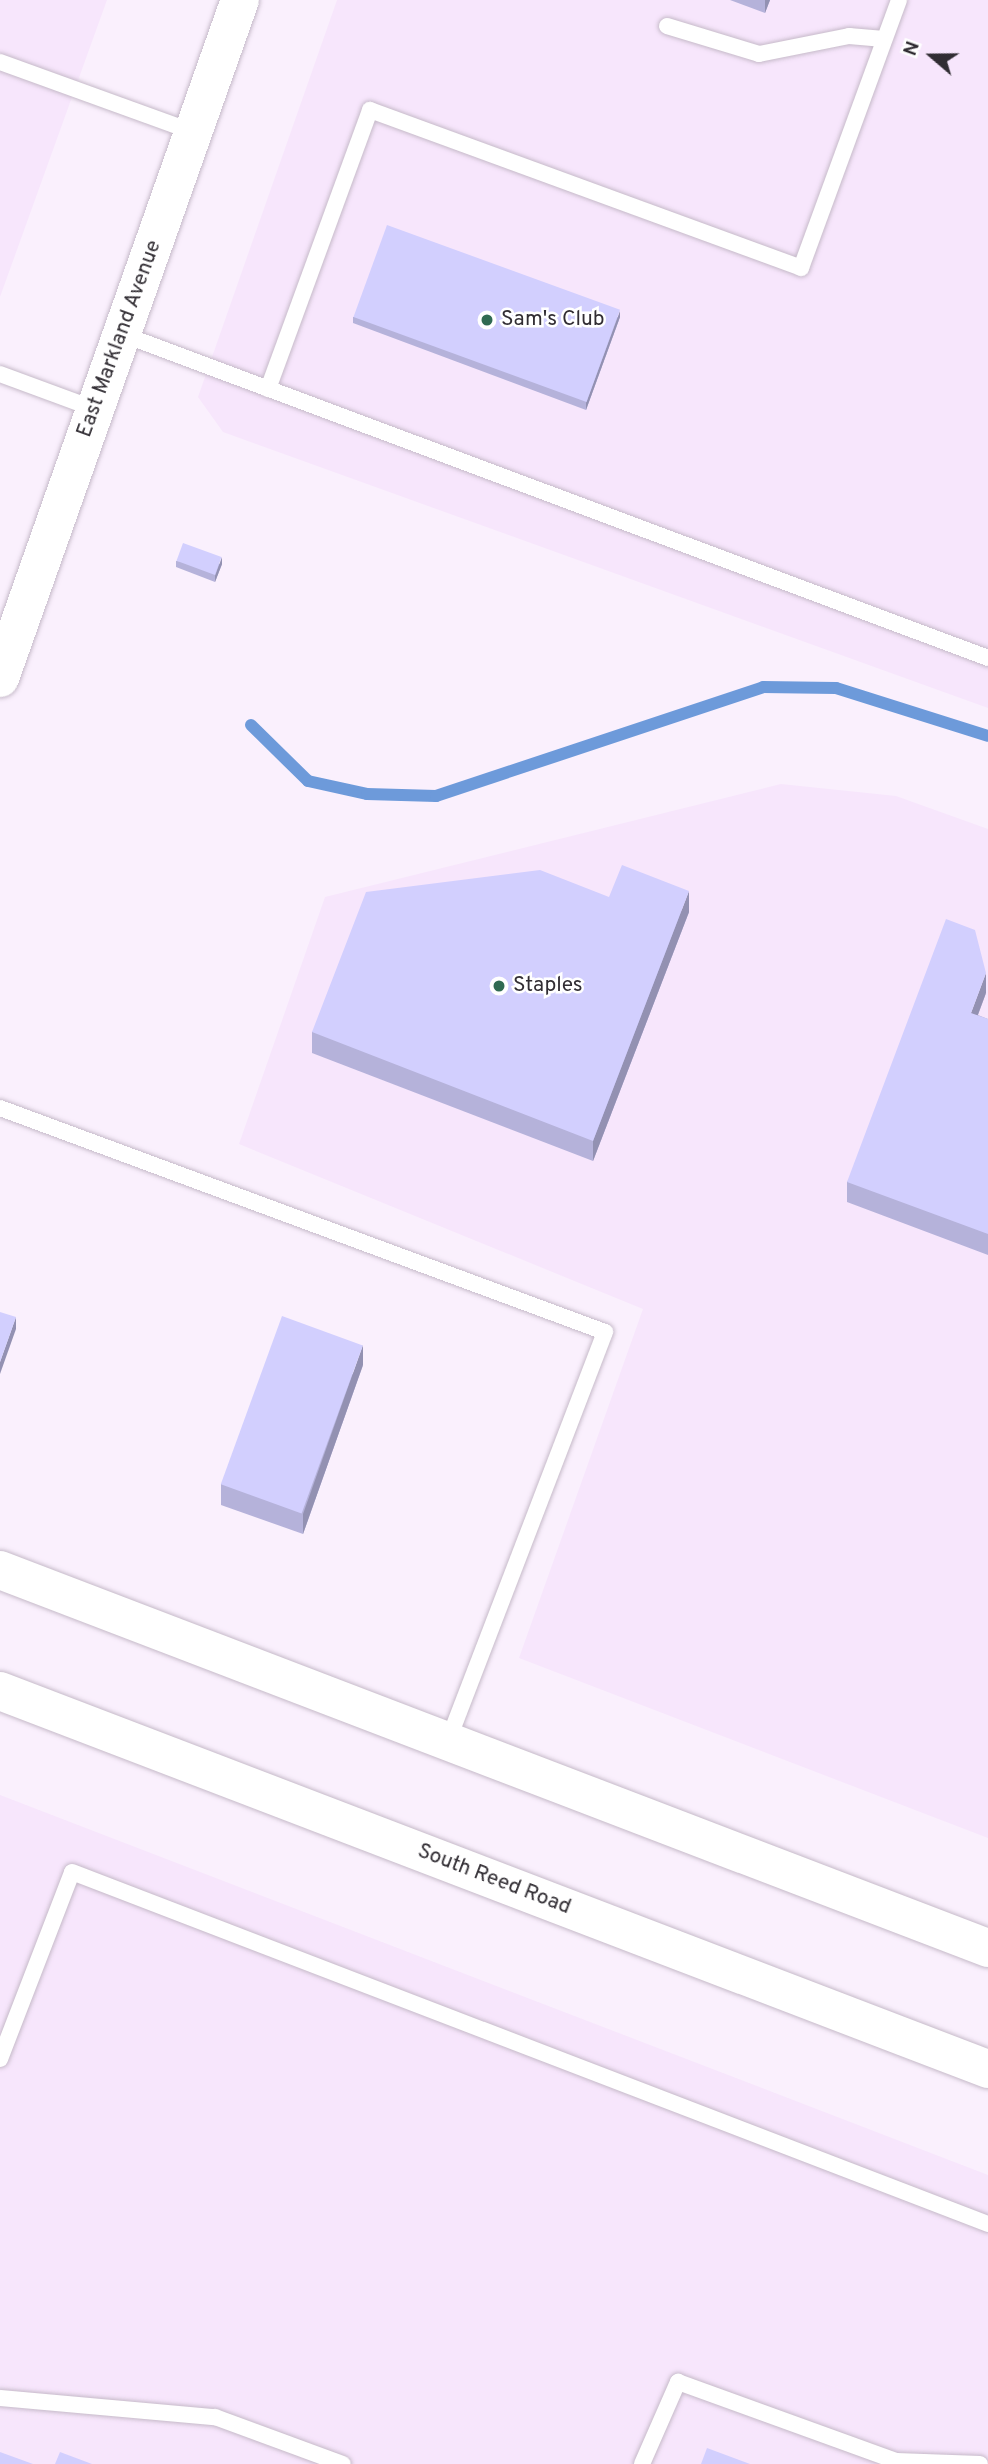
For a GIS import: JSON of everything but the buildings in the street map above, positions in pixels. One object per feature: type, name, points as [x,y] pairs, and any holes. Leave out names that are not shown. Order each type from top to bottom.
[{"type":"main road","name":"East Markland Avenue","points":[[0,678],[240,0]]},
{"type":"main road","points":[[0,1570],[988,1948]]},
{"type":"main road","name":"South Reed Road","points":[[0,1690],[988,2069]]},
{"type":"lane","points":[[268,389],[370,110],[801,268],[899,0]]},
{"type":"lane","points":[[667,26],[759,54],[849,36],[884,39]]},
{"type":"lane","points":[[0,62],[193,132]]},
{"type":"lane","points":[[122,334],[988,659]]},
{"type":"lane","points":[[0,374],[95,409]]},
{"type":"lane","points":[[0,1108],[605,1332],[448,1741]]},
{"type":"lane","points":[[0,2059],[72,1872],[988,2224]]},
{"type":"lane","points":[[642,2464],[678,2382],[897,2461],[980,2464]]},
{"type":"lane","points":[[0,2398],[215,2417],[343,2464]]},
{"type":"shaded area","points":[[0,0],[107,0],[0,297]]},
{"type":"shaded area","points":[[337,0],[988,0],[988,708],[223,432],[198,397]]},
{"type":"shaded area","points":[[781,784],[896,796],[988,829],[988,1838],[519,1658],[643,1309],[239,1144],[325,897]]},
{"type":"shaded area","points":[[0,1795],[988,2175],[988,2464],[0,2464]]},
{"type":"waterway","points":[[251,725],[308,781],[367,794],[436,796],[763,687],[836,688],[988,736]]},
{"type":"place","name":"Sam's Club","points":[[487,320]]},
{"type":"place","name":"Staples","points":[[499,986]]}]
